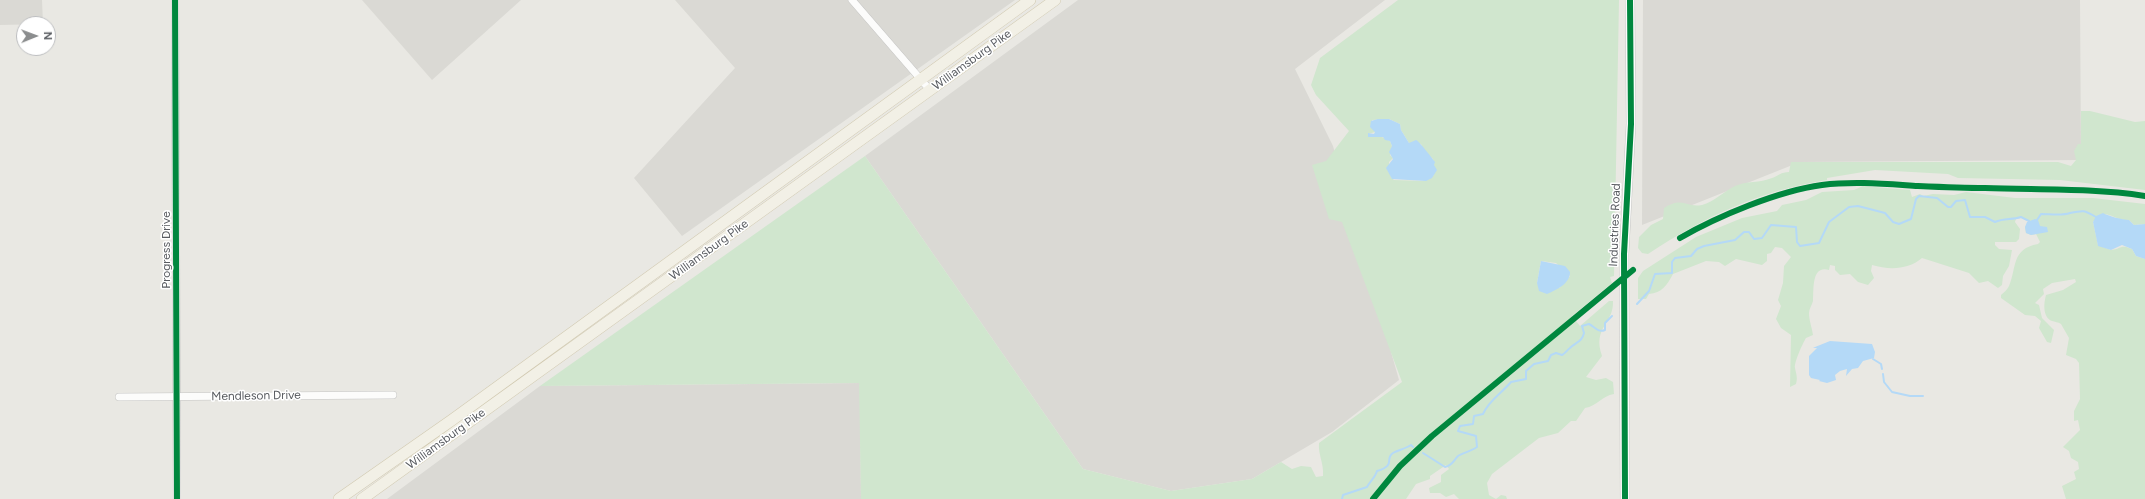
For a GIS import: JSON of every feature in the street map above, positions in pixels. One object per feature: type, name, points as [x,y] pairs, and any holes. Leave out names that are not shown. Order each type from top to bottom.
[{"type":"main road","name":"Williamsburg Pike","points":[[339,499],[452,420],[920,78],[1030,0]]},
{"type":"main road","name":"Williamsburg Pike","points":[[362,499],[1055,0]]},
{"type":"street","name":"Progress Drive","points":[[175,0],[177,499]]},
{"type":"street","points":[[852,0],[930,90]]},
{"type":"street","name":"Industries Road","points":[[1625,499],[1624,254],[1631,124],[1630,0]]},
{"type":"street","name":"Mendleson Drive","points":[[119,396],[177,397],[393,395]]},
{"type":"shaded area","points":[[0,0],[42,0],[43,16],[16,16],[16,25],[0,25]]},
{"type":"shaded area","points":[[362,0],[521,0],[432,80]]},
{"type":"shaded area","points":[[675,0],[1015,0],[682,236],[634,178],[735,68]]},
{"type":"shaded area","points":[[1078,0],[1385,0],[1295,69],[1333,146],[1399,380],[1332,432],[1252,479],[1171,491],[1083,469],[865,156]]},
{"type":"shaded area","points":[[1643,0],[2080,0],[2081,160],[1800,162],[1642,225]]},
{"type":"shaded area","points":[[860,383],[861,499],[387,499],[540,386]]},
{"type":"green space","points":[[1398,0],[1619,0],[1614,276],[1610,277],[1612,283],[1572,316],[1580,326],[1609,301],[1613,301],[1610,315],[1601,332],[1600,346],[1602,356],[1586,377],[1596,380],[1606,378],[1613,382],[1614,394],[1585,408],[1576,421],[1571,421],[1558,433],[1539,438],[1492,474],[1487,483],[1489,495],[1496,499],[1459,499],[1454,494],[1446,497],[1440,493],[1430,493],[1429,488],[1441,482],[1441,475],[1449,469],[1446,465],[1430,476],[1430,479],[1416,484],[1406,499],[861,499],[859,383],[540,386],[865,156],[1083,469],[1171,491],[1252,479],[1281,462],[1292,469],[1301,466],[1311,467],[1316,477],[1323,476],[1319,443],[1402,382],[1342,222],[1329,219],[1312,165],[1326,161],[1349,131],[1316,95],[1311,85],[1320,58]],"holes":[[[1389,119],[1400,124],[1401,130],[1409,143],[1421,144],[1425,153],[1433,159],[1434,175],[1424,181],[1394,180],[1391,177],[1389,162],[1393,158],[1390,155],[1392,146],[1390,141],[1378,135],[1369,137],[1368,134],[1375,132],[1372,120]],[[1541,261],[1556,263],[1570,276],[1559,288],[1537,283]]]},
{"type":"green space","points":[[2081,111],[2090,111],[2135,122],[2145,121],[2145,190],[2060,180],[1958,178],[1948,174],[1875,170],[1827,178],[1827,180],[1778,191],[1756,198],[1712,217],[1648,254],[1642,253],[1638,248],[1639,237],[1651,225],[1663,219],[1664,208],[1676,203],[1692,205],[1706,204],[1735,186],[1744,183],[1767,180],[1782,173],[1789,172],[1791,162],[2058,162],[2071,166],[2076,160],[2074,151],[2078,144],[2081,144]]},
{"type":"green space","points":[[1863,186],[1910,190],[1912,197],[1920,194],[1923,196],[1933,194],[1954,195],[1966,192],[2015,198],[2093,198],[2145,204],[2145,224],[2134,225],[2129,220],[2123,220],[2106,214],[2098,217],[2093,222],[2098,245],[2111,250],[2123,247],[2132,249],[2136,256],[2145,259],[2145,499],[2066,499],[2062,486],[2076,479],[2074,472],[2079,469],[2078,462],[2071,458],[2069,451],[2063,447],[2080,430],[2078,420],[2074,421],[2074,411],[2080,399],[2079,363],[2076,359],[2066,355],[2069,338],[2061,324],[2049,319],[2045,313],[2044,305],[2046,295],[2063,290],[2076,282],[2075,279],[2052,283],[2043,289],[2044,294],[2035,303],[2039,305],[2042,318],[2054,330],[2051,343],[2047,342],[2039,328],[2041,321],[2035,316],[2025,315],[2001,298],[2001,295],[2009,286],[2019,254],[2029,246],[2040,242],[2036,234],[2031,235],[2026,233],[2025,227],[2029,221],[2022,217],[2016,219],[2015,222],[2020,229],[2019,239],[2016,242],[1995,242],[1995,245],[1999,249],[2012,250],[2009,266],[2003,276],[2002,285],[1998,288],[1988,281],[1979,283],[1969,273],[1922,258],[1911,265],[1898,268],[1885,268],[1872,265],[1871,271],[1874,278],[1868,285],[1858,282],[1850,274],[1840,275],[1835,270],[1835,266],[1830,265],[1829,270],[1823,269],[1819,271],[1816,275],[1813,301],[1809,312],[1813,335],[1806,338],[1797,357],[1795,365],[1797,377],[1796,384],[1790,387],[1791,335],[1781,328],[1776,319],[1781,306],[1778,300],[1783,283],[1784,266],[1791,257],[1782,248],[1775,247],[1771,253],[1767,254],[1767,261],[1762,265],[1736,259],[1725,266],[1719,262],[1706,261],[1673,274],[1661,290],[1649,294],[1646,299],[1638,299],[1638,278],[1643,271],[1696,237],[1742,218],[1777,211],[1782,205],[1806,200],[1822,192],[1854,190]]},
{"type":"green space","points":[[1501,495],[1506,496],[1507,499],[1496,499]]},
{"type":"water","points":[[1378,119],[1389,119],[1400,124],[1401,130],[1409,143],[1416,140],[1420,143],[1435,162],[1434,165],[1437,170],[1432,178],[1426,181],[1392,179],[1386,168],[1393,159],[1389,152],[1392,146],[1390,141],[1385,140],[1383,137],[1368,137],[1368,133],[1374,134],[1375,132],[1370,127],[1371,121]]},
{"type":"water","points":[[2103,213],[2116,218],[2129,220],[2134,225],[2145,224],[2145,259],[2136,256],[2132,249],[2122,245],[2111,250],[2098,246],[2093,222],[2096,216]]},
{"type":"water","points":[[2035,219],[2038,220],[2040,226],[2047,227],[2048,232],[2031,235],[2026,233],[2025,227],[2027,222]]},
{"type":"water","points":[[1541,261],[1565,266],[1570,272],[1568,280],[1565,283],[1547,294],[1539,291],[1537,283]]},
{"type":"water","points":[[1830,341],[1872,344],[1875,352],[1874,358],[1863,361],[1858,368],[1852,369],[1846,376],[1847,369],[1840,371],[1835,375],[1836,380],[1827,383],[1811,378],[1809,375],[1809,356],[1817,348],[1813,348]]},
{"type":"waterway","points":[[1637,304],[1649,291],[1655,274],[1672,273],[1672,262],[1675,258],[1691,256],[1697,249],[1704,246],[1735,240],[1744,232],[1749,232],[1754,239],[1762,238],[1771,225],[1796,227],[1797,242],[1800,246],[1819,243],[1829,222],[1849,207],[1858,206],[1885,213],[1893,222],[1899,224],[1911,219],[1916,199],[1919,196],[1937,198],[1948,207],[1951,207],[1956,201],[1965,200],[1970,217],[1985,217],[1995,222],[2021,217],[2029,221]]},
{"type":"waterway","points":[[2037,220],[2041,214],[2056,215],[2081,211],[2096,217]]},
{"type":"waterway","points":[[1423,453],[1445,467],[1451,464],[1458,456],[1477,447],[1476,436],[1458,431],[1460,426],[1473,424],[1474,416],[1483,414],[1492,401],[1511,382],[1526,379],[1526,371],[1534,364],[1548,361],[1551,355],[1556,353],[1562,355],[1565,353],[1582,338],[1584,333],[1582,326],[1589,324],[1598,330],[1603,331],[1605,330],[1605,323],[1612,316]]},
{"type":"waterway","points":[[1873,359],[1881,364],[1882,369]]},
{"type":"waterway","points":[[1883,374],[1884,382],[1892,392],[1910,396],[1923,396]]},
{"type":"waterway","points":[[1342,499],[1343,495],[1367,487],[1377,471],[1387,466],[1393,453],[1411,445],[1413,447]]},
{"type":"cycle path","points":[[175,0],[177,499]]},
{"type":"cycle path","points":[[1625,499],[1624,254],[1631,124],[1630,0]]},
{"type":"cycle path","points":[[1680,238],[1730,213],[1787,193],[1822,185],[1870,183],[1918,186],[2085,190],[2145,196]]},
{"type":"cycle path","points":[[1373,499],[1400,466],[1432,436],[1633,270]]}]
